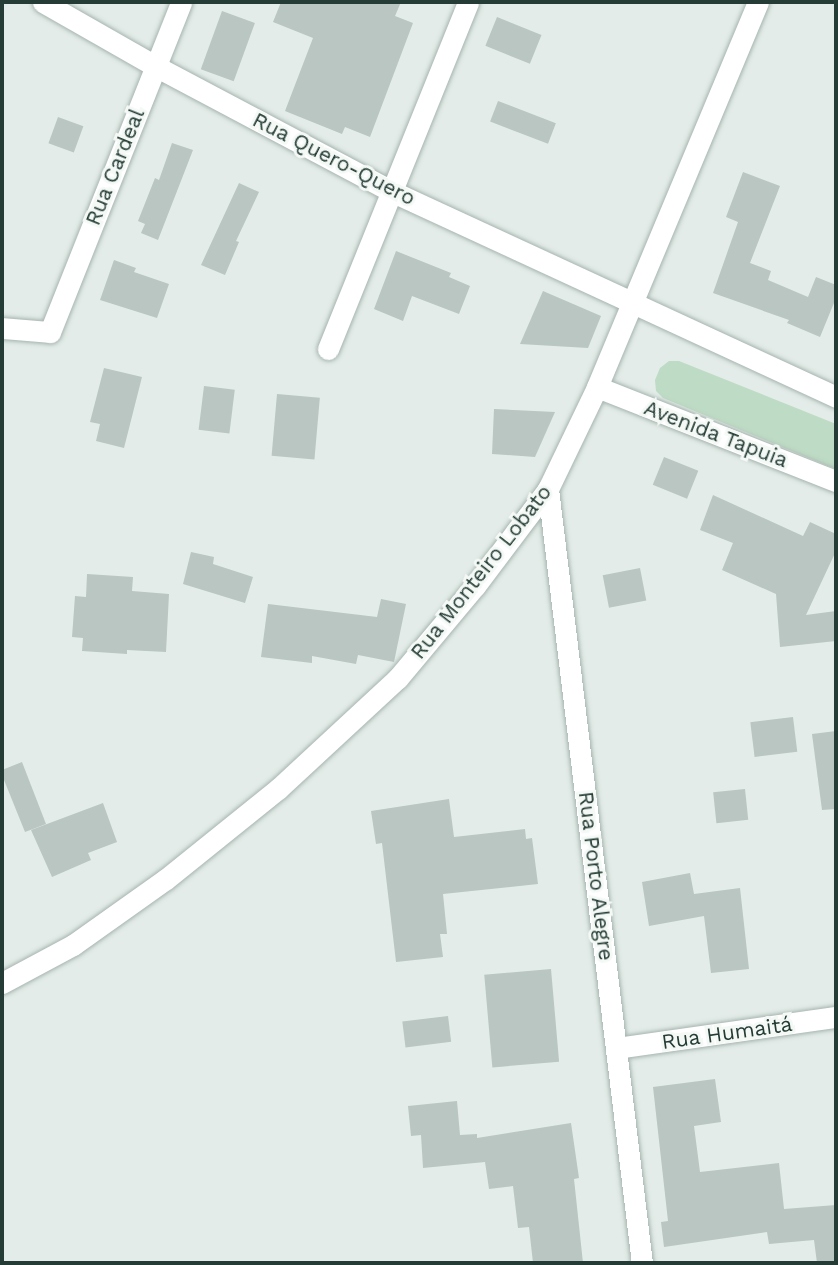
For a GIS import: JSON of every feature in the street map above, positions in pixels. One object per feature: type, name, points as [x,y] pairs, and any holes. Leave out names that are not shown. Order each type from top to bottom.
[{"type":"street","name":"Rua Quero-Quero","points":[[43,2],[155,66],[391,191],[633,303]]},
{"type":"street","name":"Rua Cardeal","points":[[2,328],[50,332],[181,2]]},
{"type":"street","points":[[328,349],[468,2]]},
{"type":"street","name":"Rua Monteiro Lobato","points":[[2,983],[73,945],[166,879],[288,780],[397,678],[475,586],[548,489],[597,387],[758,2]]},
{"type":"street","points":[[633,303],[836,397]]},
{"type":"street","name":"Avenida Tapuia","points":[[597,387],[836,481]]},
{"type":"street","name":"Rua Porto Alegre","points":[[548,489],[642,1263]]},
{"type":"street","name":"Rua Humaitá","points":[[617,1048],[836,1017]]},
{"type":"green space","points":[[669,361],[679,361],[836,424],[836,469],[663,398],[656,391],[655,380],[660,368]]},
{"type":"building","points":[[281,2],[401,2],[395,16],[413,23],[370,137],[345,127],[342,134],[285,111],[313,38],[273,22]]},
{"type":"building","points":[[222,11],[255,23],[234,81],[201,69]]},
{"type":"building","points":[[497,17],[542,35],[530,64],[485,46]]},
{"type":"building","points":[[498,101],[556,123],[548,144],[490,122]]},
{"type":"building","points":[[58,117],[83,126],[74,153],[48,143]]},
{"type":"building","points":[[172,143],[193,150],[158,240],[141,233],[145,224],[138,221],[155,178],[159,180]]},
{"type":"building","points":[[743,172],[780,186],[750,263],[771,271],[768,280],[808,297],[816,277],[836,285],[836,298],[820,337],[787,323],[789,320],[713,293],[738,222],[726,217]]},
{"type":"building","points":[[239,183],[259,192],[236,241],[239,242],[225,275],[201,265]]},
{"type":"building","points":[[396,251],[451,273],[449,277],[470,286],[459,314],[412,296],[403,321],[374,309]]},
{"type":"building","points":[[114,260],[136,268],[134,272],[169,284],[157,318],[100,300]]},
{"type":"building","points":[[543,291],[601,316],[588,348],[520,344]]},
{"type":"building","points":[[104,368],[142,377],[124,448],[96,441],[100,424],[90,422]]},
{"type":"building","points":[[204,386],[235,390],[229,433],[199,430]]},
{"type":"building","points":[[277,394],[320,398],[314,460],[272,456]]},
{"type":"building","points":[[494,409],[555,412],[535,457],[492,454]]},
{"type":"building","points":[[664,457],[698,471],[687,499],[653,485]]},
{"type":"building","points":[[713,495],[803,536],[810,522],[836,534],[836,551],[806,615],[836,611],[836,641],[780,647],[776,594],[722,570],[733,543],[700,530]]},
{"type":"building","points":[[191,552],[214,557],[213,564],[253,577],[245,603],[183,584]]},
{"type":"building","points":[[640,568],[646,600],[609,608],[603,575]]},
{"type":"building","points":[[87,574],[133,577],[132,591],[169,594],[166,652],[127,650],[127,654],[82,651],[83,638],[72,637],[75,596],[86,597]]},
{"type":"building","points":[[381,599],[406,604],[394,662],[358,655],[356,664],[312,656],[312,663],[261,657],[268,604],[377,617]]},
{"type":"building","points":[[793,717],[797,752],[755,757],[750,722]]},
{"type":"building","points":[[836,731],[836,809],[822,810],[812,734]]},
{"type":"building","points":[[22,762],[46,824],[25,832],[2,775],[2,770]]},
{"type":"building","points":[[745,789],[748,820],[716,823],[713,792]]},
{"type":"building","points":[[449,799],[454,837],[525,829],[526,839],[532,838],[538,884],[443,894],[447,934],[440,934],[443,957],[396,962],[382,843],[376,844],[371,811]]},
{"type":"building","points":[[103,803],[117,842],[88,853],[91,860],[52,877],[31,830]]},
{"type":"building","points":[[690,873],[694,894],[740,888],[749,969],[711,973],[704,916],[649,926],[642,882]]},
{"type":"building","points":[[551,969],[559,1062],[492,1067],[484,975]]},
{"type":"building","points":[[448,1016],[451,1042],[406,1047],[402,1022]]},
{"type":"building","points":[[715,1079],[721,1122],[694,1126],[700,1172],[779,1163],[784,1209],[836,1205],[836,1263],[817,1263],[814,1240],[769,1244],[767,1232],[664,1247],[661,1222],[668,1221],[653,1087]]},
{"type":"building","points":[[457,1101],[460,1135],[477,1134],[477,1138],[571,1123],[579,1178],[574,1179],[583,1263],[533,1263],[529,1227],[518,1228],[513,1186],[489,1189],[485,1162],[423,1168],[421,1135],[411,1136],[408,1106]]}]
